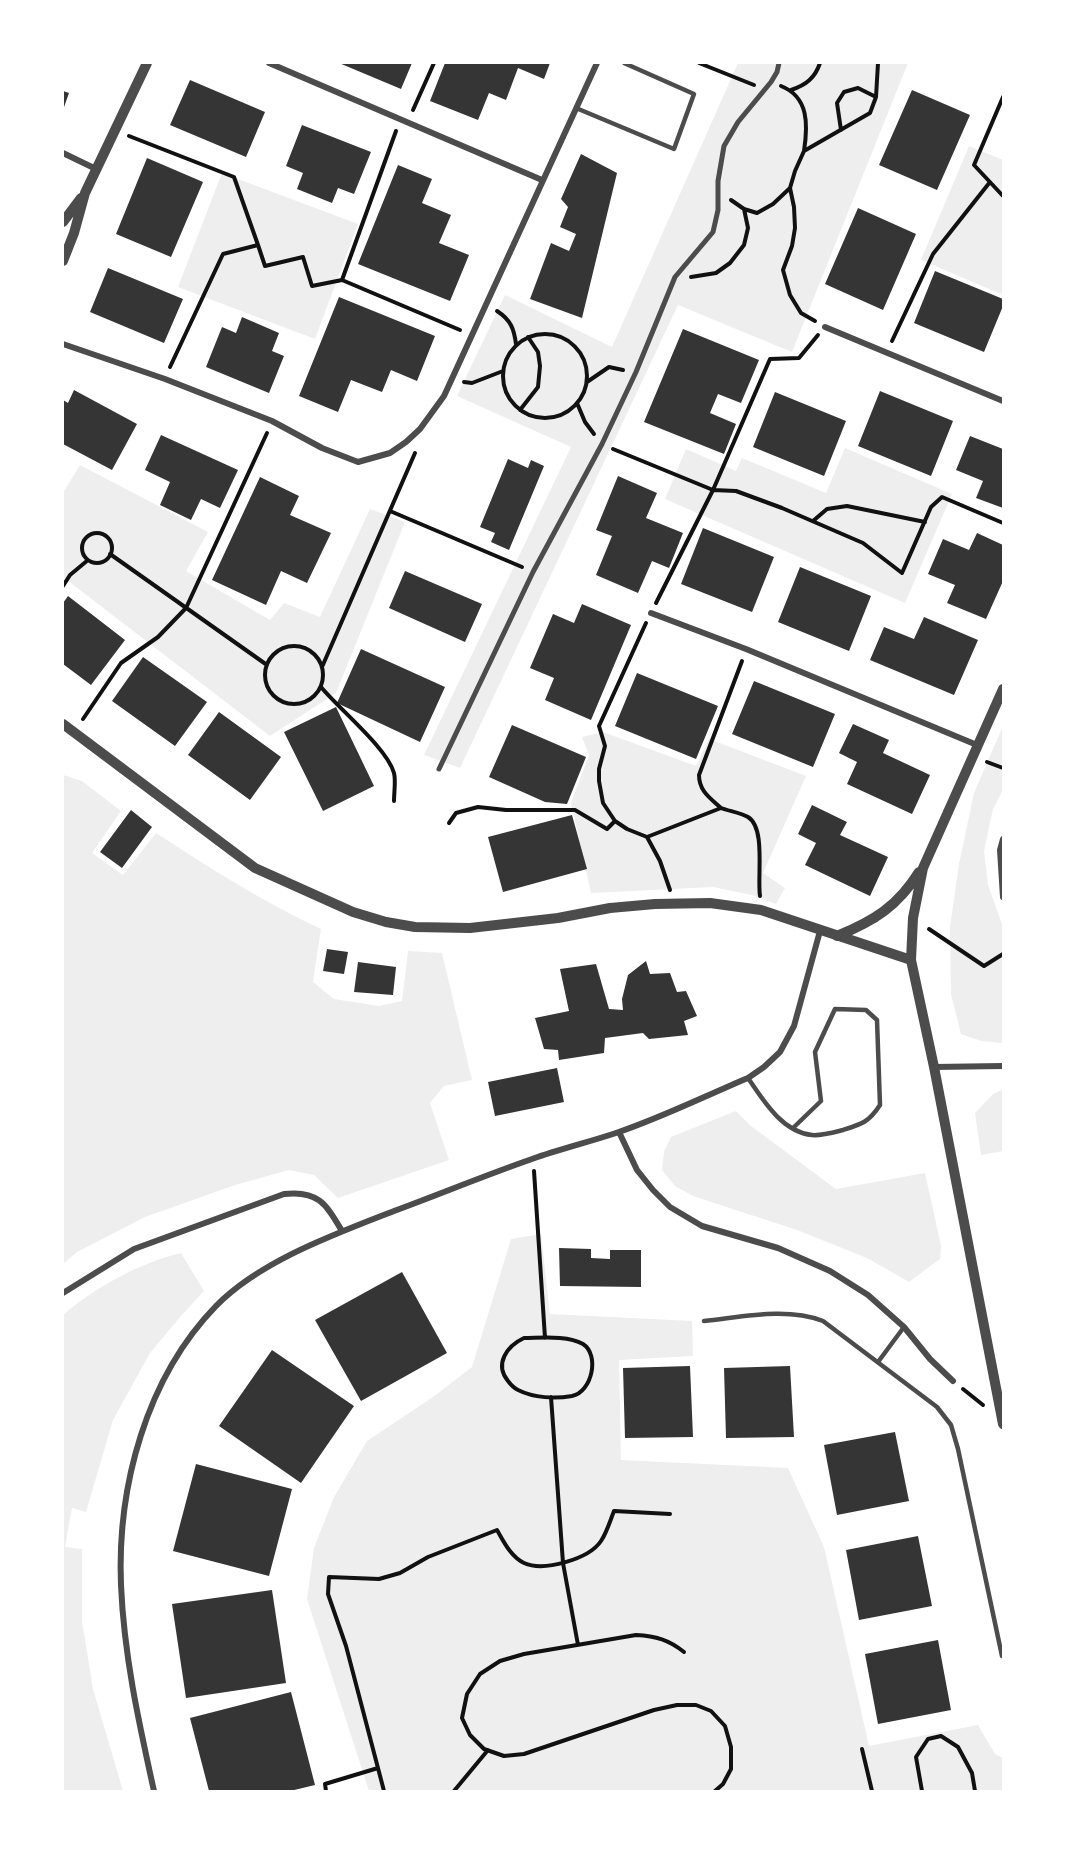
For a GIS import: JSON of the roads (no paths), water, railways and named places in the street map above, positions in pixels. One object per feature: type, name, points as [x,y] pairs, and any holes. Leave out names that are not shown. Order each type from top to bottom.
[{"type":"street","points":[[63,261],[74,233],[85,193],[147,63]]},
{"type":"street","points":[[269,63],[542,180]]},
{"type":"street","points":[[63,344],[165,379],[272,421],[331,452],[358,462],[390,453],[420,429],[444,396],[597,63]]},
{"type":"street","points":[[439,770],[533,572],[602,444],[636,372],[675,277],[713,232],[718,210],[718,190],[724,146],[738,122],[766,90],[777,72],[779,63]]},
{"type":"street","points":[[63,153],[96,169]]},
{"type":"street","points":[[63,222],[85,193]]},
{"type":"street","points":[[825,327],[1003,401]]},
{"type":"street","points":[[651,613],[746,649],[977,745]]},
{"type":"street","points":[[837,936],[865,925],[883,914],[912,884],[929,853],[1003,689]]},
{"type":"street","points":[[63,724],[255,868],[353,912],[386,922],[415,927],[470,928],[558,918],[610,908],[710,903],[761,910],[911,960]]},
{"type":"street","points":[[1003,839],[1000,850],[1003,897]]},
{"type":"street","points":[[929,853],[913,918],[911,960],[1003,1422]]},
{"type":"street","points":[[154,1791],[130,1680],[121,1583],[126,1492],[134,1454],[164,1379],[191,1337],[216,1305],[276,1262],[342,1231],[533,1158],[619,1132],[748,1078],[780,1052],[794,1026],[820,931]]},
{"type":"street","points":[[934,1067],[1003,1066]]},
{"type":"street","points":[[619,1132],[637,1170],[669,1207],[702,1226],[778,1248],[830,1271],[868,1295],[903,1327],[930,1359],[953,1381]]},
{"type":"street","points":[[63,1293],[134,1249],[284,1194],[306,1193],[319,1199],[342,1231]]},
{"type":"lane","points":[[576,108],[674,149],[694,94],[624,63]]},
{"type":"lane","points":[[748,1078],[770,1111],[793,1128],[811,1135],[840,1131],[867,1122],[880,1106],[877,1020],[866,1010],[835,1009],[815,1052],[821,1101],[793,1128]]},
{"type":"lane","points":[[704,1321],[783,1314],[810,1316],[822,1321],[937,1407],[951,1425],[1002,1656]]},
{"type":"lane","points":[[878,1362],[903,1327]]}]
